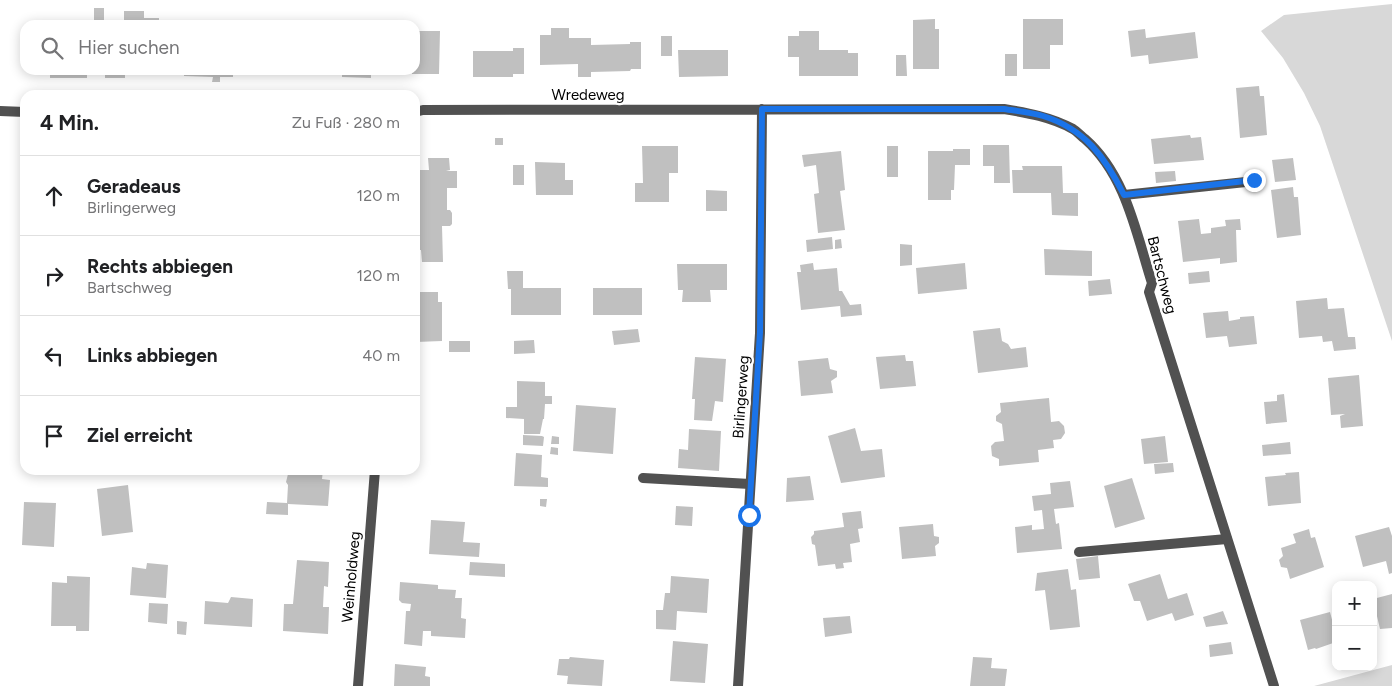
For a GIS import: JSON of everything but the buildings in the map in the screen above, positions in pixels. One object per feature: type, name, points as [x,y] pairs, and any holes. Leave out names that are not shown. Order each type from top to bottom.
[{"type":"street","name":"Wredeweg","points":[[420,111],[762,109]]},
{"type":"street","name":"Bartschweg","points":[[762,109],[1004,109],[1042,116],[1075,130],[1098,150],[1114,174],[1124,195],[1152,283],[1149,292],[1274,686]]},
{"type":"street","name":"Birlingerweg","points":[[738,686],[760,332],[762,109]]},
{"type":"street","points":[[0,112],[20,112]]},
{"type":"street","points":[[1124,195],[1254,180]]},
{"type":"street","name":"Weinholdweg","points":[[358,686],[375,475]]},
{"type":"street","points":[[643,478],[750,484]]},
{"type":"street","points":[[1079,552],[1227,539]]},
{"type":"shaded area","points":[[1392,4],[1392,341],[1320,126],[1304,93],[1283,58],[1261,31],[1284,15]]},
{"type":"shaded area","points":[[1392,665],[1392,686],[1314,686],[1370,671],[1377,671],[1377,669]]},
{"type":"route","points":[[749,515],[760,332],[762,109],[1004,109],[1042,116],[1075,130],[1098,150],[1114,174],[1124,195],[1254,180]]}]
